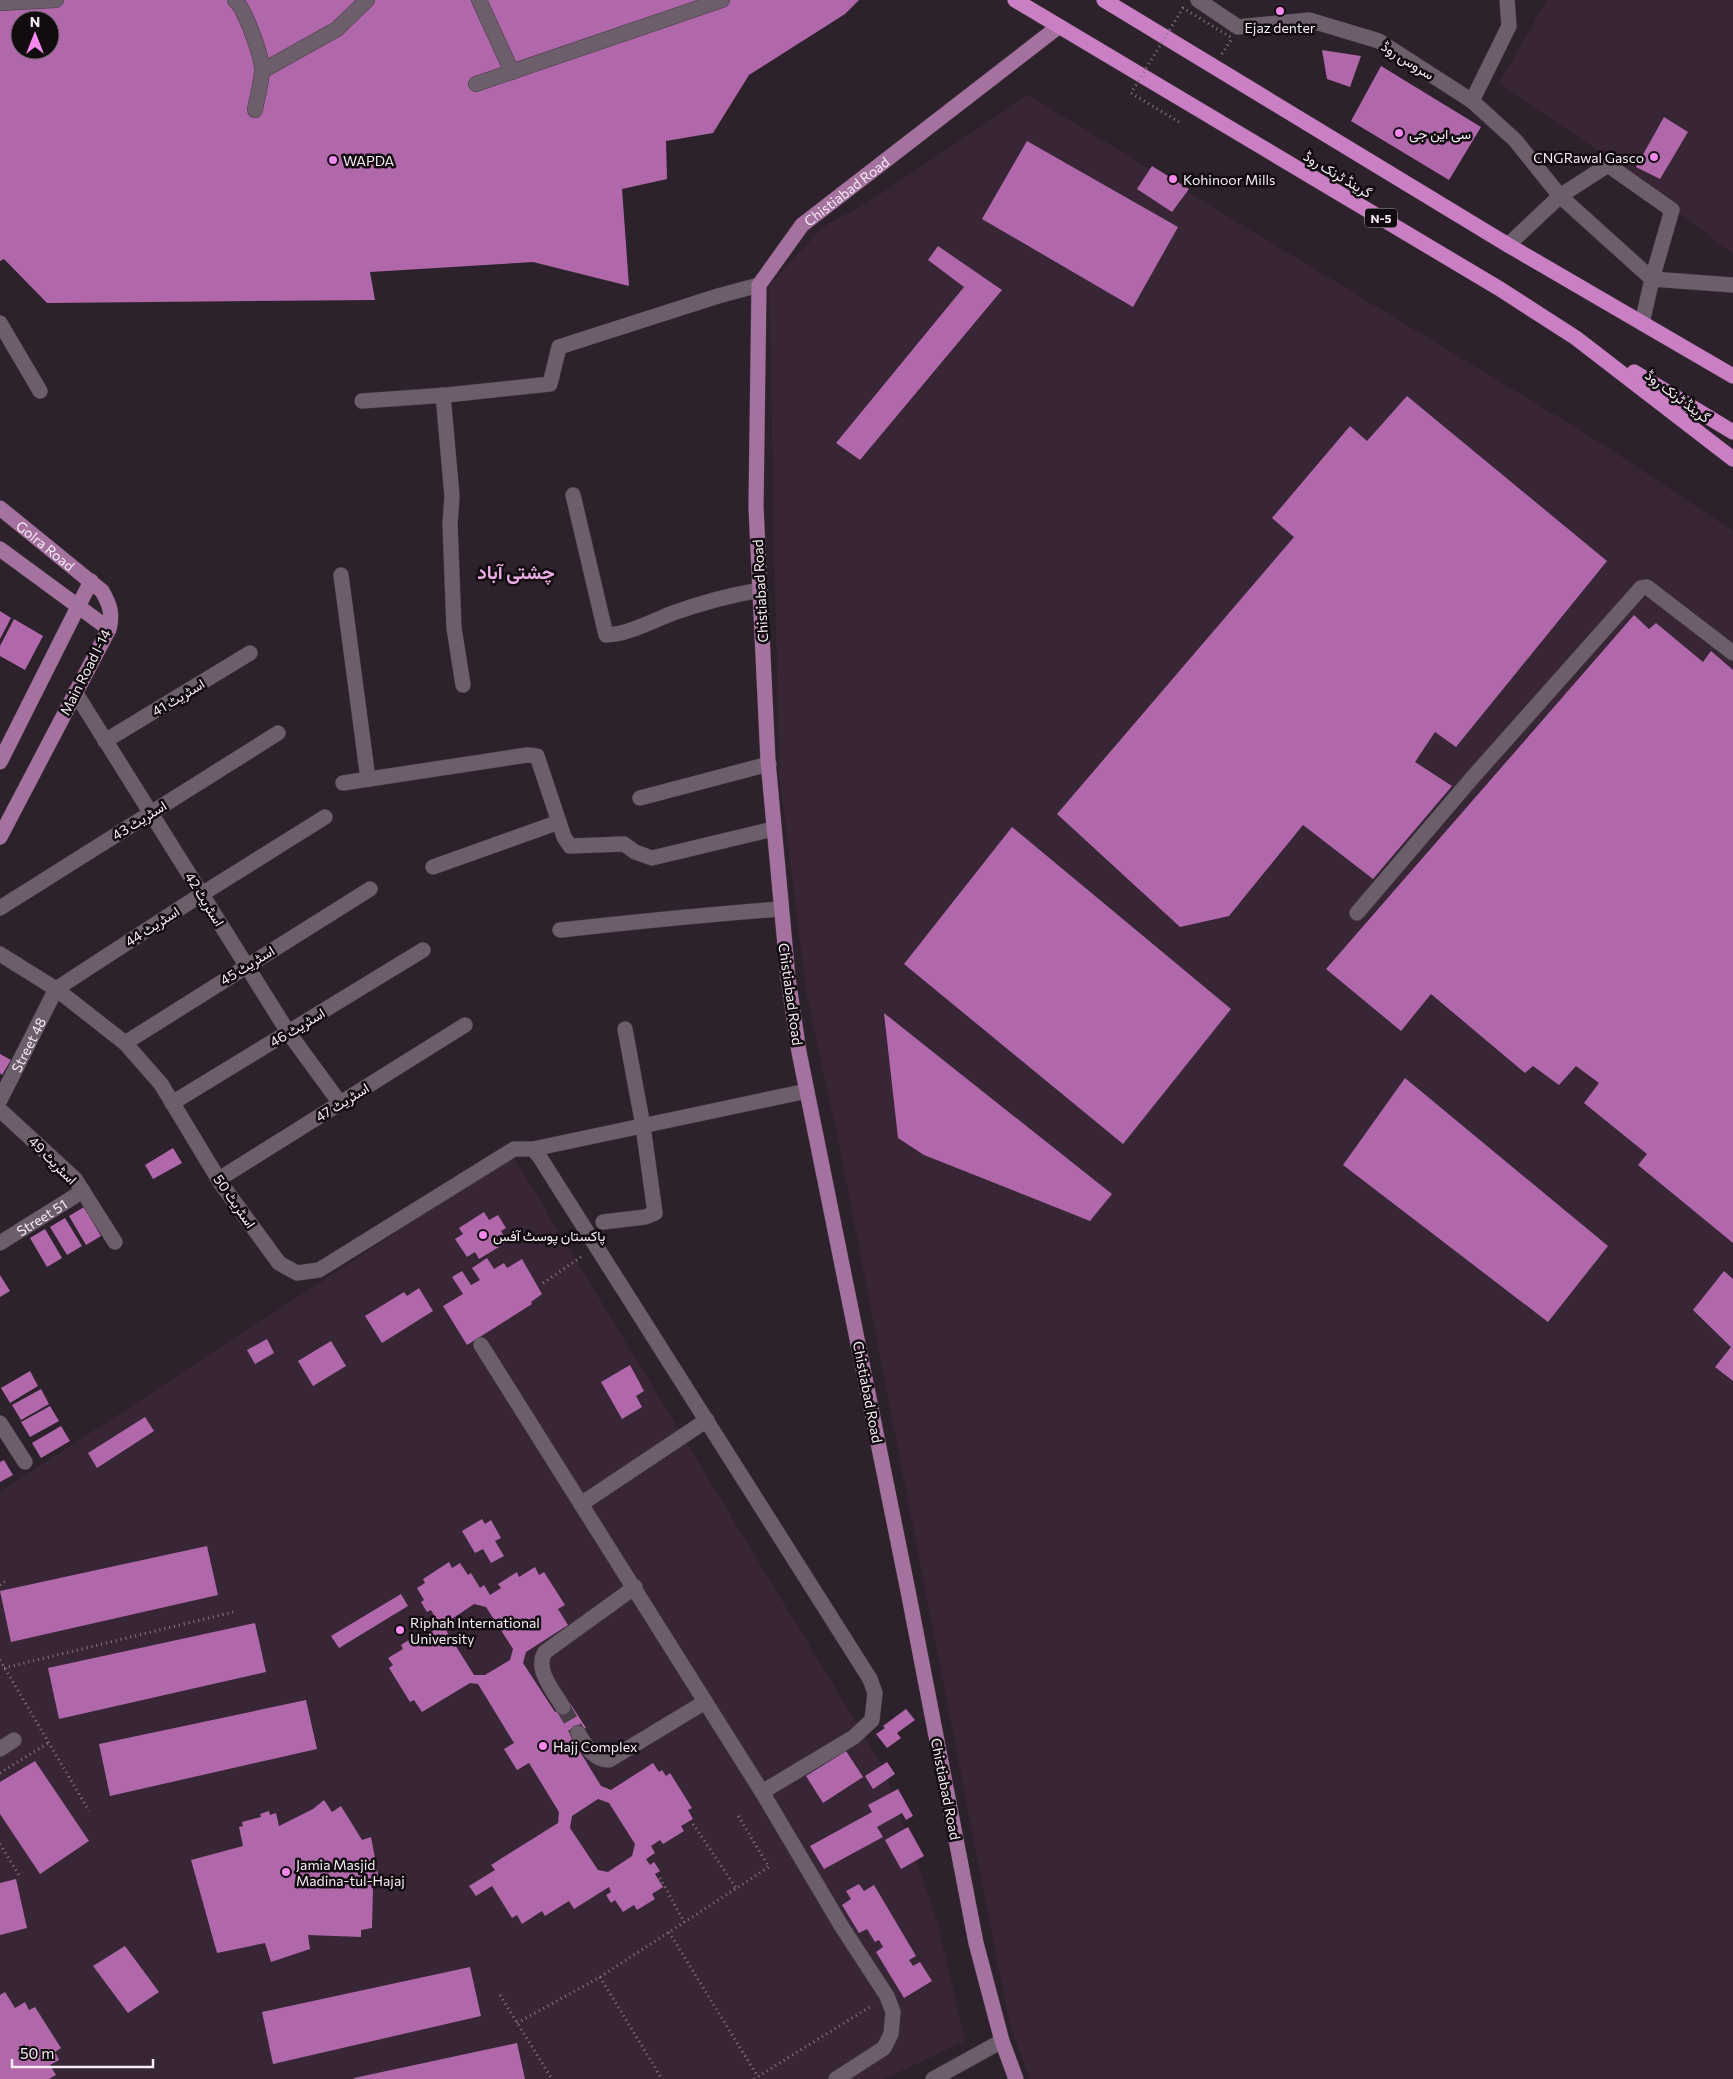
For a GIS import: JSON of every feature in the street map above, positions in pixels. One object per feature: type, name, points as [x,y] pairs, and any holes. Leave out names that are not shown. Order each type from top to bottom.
[{"type":"highway","name":"گرینڈ ٹرنک روڈ","points":[[1015,0],[1500,289],[1576,338],[1733,458]]},
{"type":"highway","name":"گرینڈ ٹرنک روڈ","points":[[1104,0],[1508,245],[1733,376]]},
{"type":"highway","points":[[1642,323],[1733,389]]},
{"type":"highway","points":[[1576,338],[1733,432]]},
{"type":"main road","name":"Chistiabad Road","points":[[1016,2079],[1002,2041],[976,1943],[910,1596],[807,1091],[788,978],[773,829],[756,508],[759,285],[802,225],[1058,27]]},
{"type":"main road","name":"Golra Road","points":[[0,508],[91,581]]},
{"type":"main road","points":[[0,549],[109,629]]},
{"type":"main road","points":[[0,762],[91,581]]},
{"type":"main road","name":"Main Road I-14","points":[[0,837],[109,629],[112,617],[109,604],[102,591],[91,581]]},
{"type":"street","points":[[0,3],[56,0]]},
{"type":"street","points":[[235,0],[240,5],[250,27],[262,71],[255,110]]},
{"type":"street","points":[[262,71],[337,29],[367,0]]},
{"type":"street","points":[[479,0],[512,72]]},
{"type":"street","points":[[476,84],[722,0]]},
{"type":"street","points":[[1198,0],[1235,32]]},
{"type":"street","points":[[1472,101],[1509,26],[1507,0]]},
{"type":"street","name":"سروس روڈ","points":[[1235,32],[1309,20],[1379,41],[1472,101],[1515,140],[1560,196],[1652,279]]},
{"type":"street","points":[[1508,245],[1560,196],[1608,165],[1672,210],[1652,279],[1642,323]]},
{"type":"street","points":[[1652,279],[1733,285]]},
{"type":"street","points":[[362,401],[550,384],[560,347],[718,296],[759,285]]},
{"type":"street","points":[[0,323],[40,391]]},
{"type":"street","points":[[443,395],[452,496],[450,524],[454,628],[463,685]]},
{"type":"street","points":[[573,495],[606,635],[635,628],[674,612],[735,594],[760,590]]},
{"type":"street","points":[[341,575],[368,779]]},
{"type":"street","points":[[1357,913],[1473,777],[1641,588],[1647,587],[1733,654]]},
{"type":"street","name":"اسٹریٹ 41","points":[[105,741],[250,653]]},
{"type":"street","name":"اسٹریٹ 42","points":[[75,692],[288,1032],[340,1103]]},
{"type":"street","name":"اسٹریٹ 43","points":[[0,908],[278,733]]},
{"type":"street","points":[[342,783],[537,756],[559,822],[570,846],[624,844],[635,852],[652,858],[773,829]]},
{"type":"street","points":[[640,798],[769,764]]},
{"type":"street","name":"اسٹریٹ 44","points":[[56,989],[325,817]]},
{"type":"street","points":[[433,867],[559,822]]},
{"type":"street","name":"اسٹریٹ 45","points":[[125,1043],[370,889]]},
{"type":"street","points":[[560,930],[625,925],[688,916],[781,909]]},
{"type":"street","name":"اسٹریٹ 46","points":[[172,1103],[423,950]]},
{"type":"street","name":"اسٹریٹ 50","points":[[0,954],[56,989],[125,1043],[161,1084],[219,1179],[279,1263],[297,1273],[319,1270],[514,1149],[533,1149]]},
{"type":"street","name":"Street 48","points":[[0,1100],[56,989]]},
{"type":"street","name":"اسٹریٹ 47","points":[[219,1179],[465,1025]]},
{"type":"street","points":[[602,1222],[655,1213],[643,1126],[625,1029]]},
{"type":"street","points":[[762,1792],[854,1737],[872,1720],[874,1693],[870,1678],[533,1149],[807,1091]]},
{"type":"street","name":"اسٹریٹ 49","points":[[0,1110],[75,1179],[115,1242]]},
{"type":"street","name":"Street 51","points":[[0,1244],[83,1191]]},
{"type":"street","points":[[481,1345],[635,1587],[762,1792],[842,1926],[887,1996],[893,2012],[893,2025],[884,2048],[836,2079]]},
{"type":"street","points":[[581,1504],[706,1420]]},
{"type":"street","points":[[0,1424],[24,1462]]},
{"type":"street","points":[[563,1707],[540,1664],[545,1652],[635,1587]]},
{"type":"street","points":[[578,1733],[596,1757],[602,1760],[609,1760],[706,1702]]},
{"type":"street","points":[[933,2079],[1002,2041]]},
{"type":"path","points":[[1179,122],[1131,93],[1183,8],[1235,32],[1214,68]]},
{"type":"path","points":[[543,1283],[596,1246]]},
{"type":"path","points":[[0,1585],[8,1580]]},
{"type":"path","points":[[4,1668],[233,1612]]},
{"type":"path","points":[[0,1660],[89,1811]]},
{"type":"path","points":[[0,1773],[48,1743]]},
{"type":"path","points":[[517,2024],[600,1977],[769,1866],[737,1814]]},
{"type":"path","points":[[693,1824],[736,1888]]},
{"type":"path","points":[[0,1844],[21,1878]]},
{"type":"path","points":[[660,1878],[684,1922]]},
{"type":"path","points":[[669,1932],[756,2078],[887,1996]]},
{"type":"path","points":[[600,1977],[662,2079]]},
{"type":"path","points":[[500,1995],[552,2079]]},
{"type":"shaded area","points":[[1547,0],[1733,0],[1733,254],[1592,146],[1499,83]]},
{"type":"shaded area","points":[[1028,95],[1601,443],[1733,531],[1733,2079],[1030,2079],[1010,2027],[838,1139],[808,1002],[779,775],[769,285],[823,227],[867,203]]},
{"type":"shaded area","name":"Riphah International University","points":[[513,1156],[883,1767],[937,1920],[965,2041],[884,2079],[0,2079],[0,1492]]},
{"type":"building","name":"WAPDA","points":[[0,0],[859,0],[845,14],[749,75],[713,133],[666,141],[667,179],[622,189],[629,286],[533,262],[370,272],[375,300],[47,303],[4,259],[0,261]]},
{"type":"building","points":[[1322,50],[1361,56],[1350,87],[1327,79]]},
{"type":"building","points":[[1381,66],[1481,127],[1449,180],[1351,121]]},
{"type":"building","points":[[1664,117],[1688,132],[1660,179],[1636,167]]},
{"type":"building","points":[[1027,141],[1178,227],[1133,307],[982,219]]},
{"type":"building","points":[[1152,166],[1189,189],[1172,212],[1137,189]]},
{"type":"building","points":[[938,246],[1002,290],[860,460],[836,443],[964,287],[928,260]]},
{"type":"building","points":[[1407,396],[1607,561],[1456,747],[1435,732],[1415,762],[1452,786],[1373,879],[1303,825],[1229,916],[1180,927],[1057,814],[1294,537],[1272,518],[1350,426],[1367,441]]},
{"type":"building","points":[[0,611],[11,618],[0,639]]},
{"type":"building","points":[[1634,615],[1649,629],[1656,623],[1703,662],[1711,651],[1733,670],[1733,1243],[1638,1165],[1647,1154],[1584,1103],[1599,1083],[1576,1066],[1559,1085],[1533,1066],[1525,1073],[1431,994],[1401,1031],[1326,969]]},
{"type":"building","points":[[14,619],[43,636],[25,670],[0,656],[0,646]]},
{"type":"building","points":[[1012,827],[1231,1009],[1123,1144],[904,964]]},
{"type":"building","points":[[884,1013],[1112,1194],[1090,1221],[924,1155],[898,1138]]},
{"type":"building","points":[[0,1054],[11,1060],[2,1075],[0,1073]]},
{"type":"building","points":[[1405,1078],[1608,1246],[1548,1322],[1343,1165]]},
{"type":"building","points":[[173,1148],[182,1163],[153,1179],[145,1165]]},
{"type":"building","points":[[84,1207],[101,1236],[86,1245],[69,1216]]},
{"type":"building","name":"پاکستان پوسٹ آفس","points":[[484,1212],[489,1220],[498,1215],[506,1228],[501,1231],[504,1236],[501,1238],[504,1244],[479,1259],[475,1252],[467,1257],[455,1239],[463,1234],[459,1228]]},
{"type":"building","points":[[65,1218],[82,1246],[67,1255],[50,1227]]},
{"type":"building","points":[[45,1229],[62,1258],[47,1267],[30,1238]]},
{"type":"building","points":[[487,1258],[494,1269],[504,1263],[507,1268],[522,1259],[542,1294],[531,1302],[532,1304],[467,1345],[443,1306],[463,1294],[452,1277],[462,1271],[471,1285],[480,1280],[472,1268]]},
{"type":"building","points":[[1724,1271],[1733,1279],[1733,1381],[1715,1367],[1731,1347],[1693,1310]]},
{"type":"building","points":[[0,1275],[10,1291],[0,1297]]},
{"type":"building","points":[[419,1288],[433,1311],[382,1343],[365,1316],[404,1292],[407,1296]]},
{"type":"building","points":[[267,1339],[274,1353],[255,1364],[247,1350]]},
{"type":"building","points":[[331,1341],[346,1366],[313,1386],[298,1361]]},
{"type":"building","points":[[630,1365],[644,1391],[636,1396],[642,1407],[622,1419],[601,1382]]},
{"type":"building","points":[[30,1371],[38,1386],[10,1403],[1,1388]]},
{"type":"building","points":[[41,1389],[49,1404],[21,1420],[12,1405]]},
{"type":"building","points":[[50,1406],[59,1421],[30,1437],[21,1422]]},
{"type":"building","points":[[145,1417],[154,1431],[97,1468],[88,1453]]},
{"type":"building","points":[[61,1426],[70,1441],[41,1458],[32,1443]]},
{"type":"building","points":[[4,1460],[13,1475],[0,1482],[0,1462]]},
{"type":"building","points":[[482,1519],[485,1524],[491,1520],[501,1538],[495,1541],[504,1556],[491,1563],[483,1549],[475,1553],[462,1531]]},
{"type":"building","points":[[207,1546],[218,1595],[11,1642],[0,1591]]},
{"type":"building","name":"Hajj Complex","points":[[449,1562],[452,1568],[460,1563],[468,1575],[471,1573],[480,1588],[484,1585],[490,1595],[501,1588],[498,1584],[517,1572],[519,1577],[535,1567],[539,1575],[544,1572],[565,1605],[558,1609],[568,1625],[526,1652],[523,1663],[555,1712],[570,1703],[586,1728],[571,1737],[601,1786],[611,1790],[653,1763],[659,1772],[662,1770],[666,1776],[670,1773],[692,1808],[688,1810],[693,1819],[681,1826],[684,1831],[663,1844],[660,1840],[651,1846],[655,1853],[646,1859],[650,1865],[654,1862],[660,1871],[655,1874],[663,1887],[652,1894],[655,1899],[637,1910],[634,1905],[623,1912],[615,1900],[611,1903],[606,1895],[611,1892],[609,1887],[574,1909],[569,1901],[545,1916],[542,1911],[522,1924],[517,1915],[512,1918],[492,1886],[476,1896],[469,1886],[495,1870],[491,1865],[558,1823],[559,1812],[529,1763],[517,1770],[504,1749],[514,1743],[478,1684],[470,1683],[422,1712],[414,1700],[410,1702],[389,1668],[393,1665],[388,1658],[403,1649],[401,1645],[420,1633],[422,1637],[433,1631],[427,1622],[435,1617],[431,1610],[427,1612],[421,1602],[424,1600],[417,1588],[425,1583],[423,1579]],"holes":[[[474,1604],[486,1607],[513,1649],[510,1660],[485,1675],[474,1675],[447,1632],[449,1621]],[[598,1799],[609,1803],[635,1844],[632,1856],[608,1872],[598,1870],[570,1828],[572,1816]]]},
{"type":"building","points":[[401,1594],[408,1606],[339,1648],[331,1636]]},
{"type":"building","points":[[255,1623],[266,1672],[59,1719],[48,1668]]},
{"type":"building","points":[[306,1700],[317,1749],[110,1796],[99,1744]]},
{"type":"building","points":[[906,1709],[915,1720],[897,1733],[901,1738],[887,1748],[876,1734],[885,1728],[883,1726]]},
{"type":"building","points":[[846,1751],[863,1777],[823,1803],[806,1776]]},
{"type":"building","points":[[35,1761],[89,1841],[40,1874],[0,1814],[0,1782]]},
{"type":"building","points":[[887,1762],[895,1774],[873,1789],[865,1776]]},
{"type":"building","points":[[898,1789],[913,1816],[906,1820],[902,1813],[877,1827],[883,1837],[824,1869],[810,1846],[872,1812],[868,1805]]},
{"type":"building","name":"Jamia Masjid Madina-tul-Hajaj","points":[[324,1800],[332,1812],[341,1806],[362,1840],[371,1837],[380,1885],[373,1887],[372,1928],[361,1930],[361,1937],[308,1935],[310,1949],[271,1962],[265,1943],[217,1953],[191,1860],[243,1846],[239,1827],[243,1826],[242,1822],[261,1817],[260,1814],[269,1811],[270,1815],[276,1813],[279,1826],[313,1809]]},
{"type":"building","points":[[908,1827],[924,1856],[901,1869],[885,1840]]},
{"type":"building","points":[[16,1879],[27,1928],[0,1935],[0,1883]]},
{"type":"building","points":[[859,1884],[864,1891],[874,1885],[916,1956],[909,1960],[913,1966],[920,1962],[932,1981],[904,1998],[876,1952],[883,1947],[879,1940],[875,1942],[867,1929],[859,1933],[842,1905],[851,1899],[846,1891]]},
{"type":"building","points":[[125,1946],[159,1992],[128,2013],[93,1966]]},
{"type":"building","points":[[470,1967],[481,2016],[273,2064],[262,2012]]},
{"type":"building","points":[[5,1992],[15,2008],[25,2002],[29,2010],[35,2007],[61,2048],[55,2052],[59,2060],[50,2065],[56,2075],[49,2079],[0,2079],[0,1995]]},
{"type":"building","points":[[517,2043],[525,2079],[354,2079],[354,2078]]},
{"type":"tunnel","points":[[563,1707],[578,1733]]},
{"type":"place","name":"Ejaz denter","points":[[1280,11]]},
{"type":"place","name":"سی این جی","points":[[1399,133]]},
{"type":"place","name":"CNGRawal Gasco","points":[[1654,157]]},
{"type":"place","name":"WAPDA","points":[[333,160]]},
{"type":"place","name":"Kohinoor Mills","points":[[1173,179]]},
{"type":"place","name":"پاکستان پوسٹ آفس","points":[[483,1235]]},
{"type":"place","name":"Riphah International University","points":[[400,1630]]},
{"type":"place","name":"Hajj Complex","points":[[543,1746]]},
{"type":"place","name":"Jamia Masjid Madina-tul-Hajaj","points":[[286,1872]]},
{"type":"district","name":"چشتی آباد","points":[[516,571]]}]
